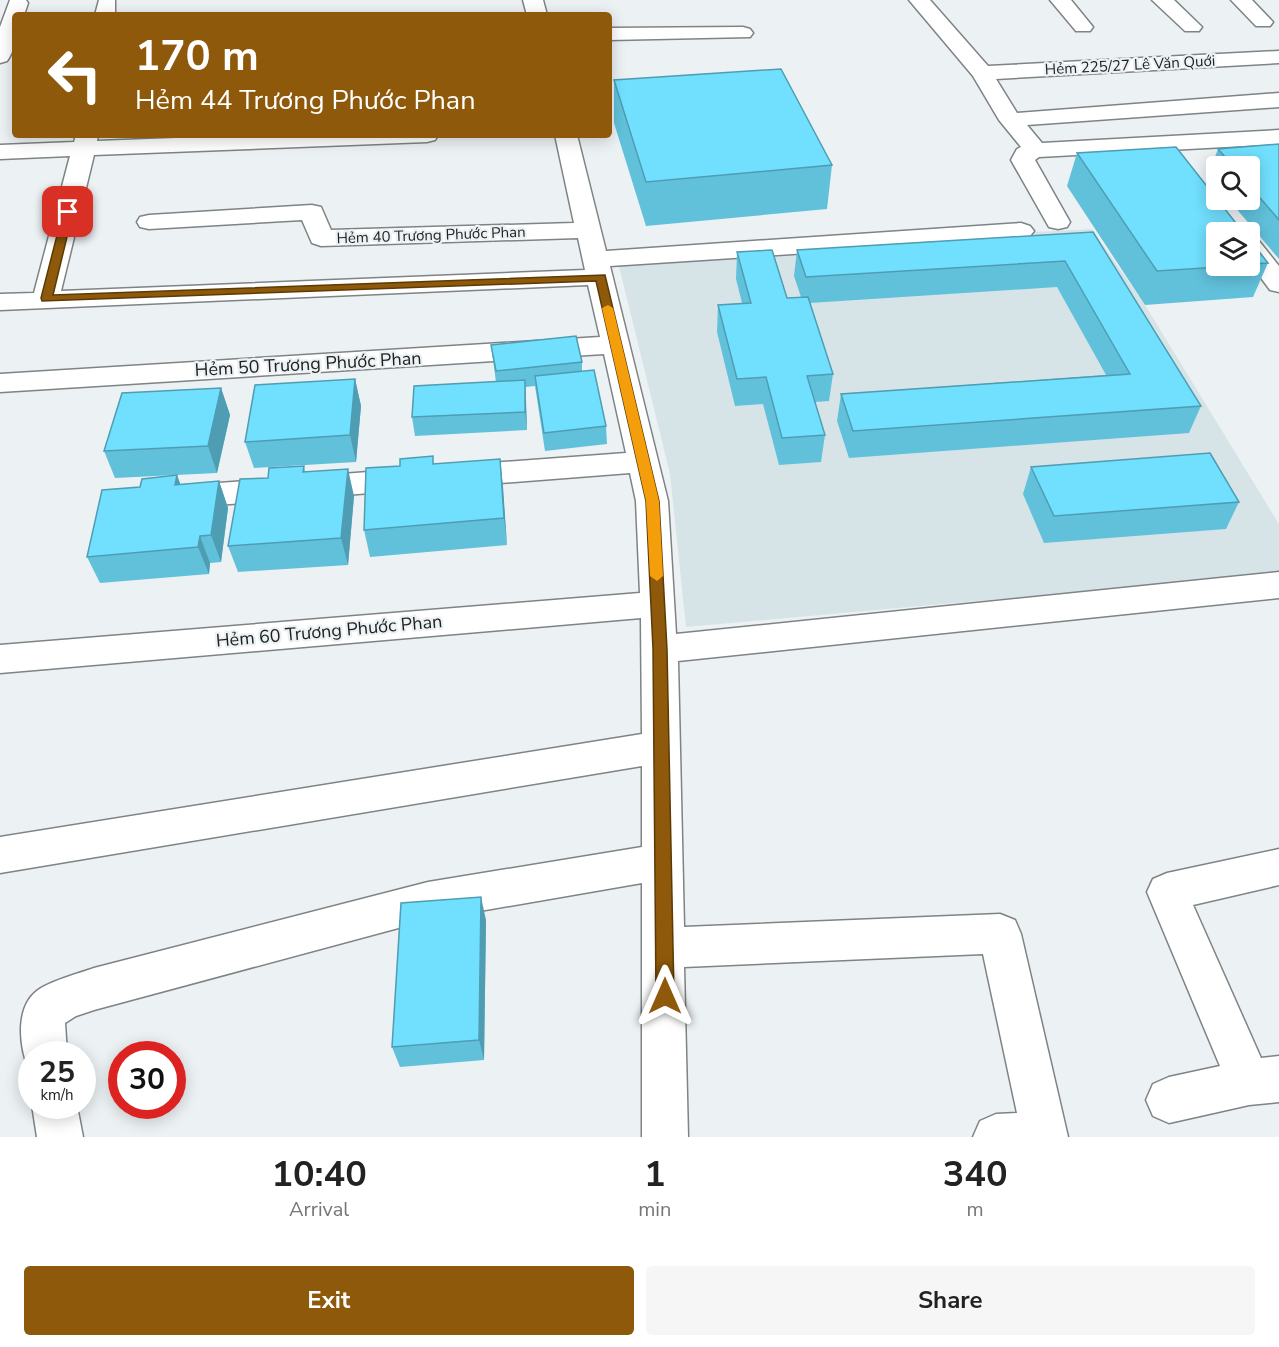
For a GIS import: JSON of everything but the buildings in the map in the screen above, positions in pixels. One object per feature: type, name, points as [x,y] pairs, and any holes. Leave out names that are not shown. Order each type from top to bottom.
[{"type":"street","points":[[919,0],[982,73],[1030,152]]},
{"type":"street","points":[[1060,0],[1083,27]]},
{"type":"street","points":[[1162,0],[1192,27]]},
{"type":"street","points":[[1241,0],[1263,22]]},
{"type":"street","points":[[0,57],[12,20]]},
{"type":"street","points":[[612,34],[743,33]]},
{"type":"street","name":"Hẻm 225/27 Lê Văn Quới","points":[[982,73],[1279,57]]},
{"type":"street","points":[[1010,120],[1279,100]]},
{"type":"street","points":[[1058,222],[1023,160],[1030,152],[1279,137]]},
{"type":"street","points":[[0,152],[86,141],[256,138]]},
{"type":"street","points":[[567,138],[652,501],[660,649],[665,948],[665,1137]]},
{"type":"street","points":[[46,298],[86,141]]},
{"type":"street","name":"Hẻm 40 Trương Phước Phan","points":[[149,222],[312,212],[321,238],[595,256]]},
{"type":"street","points":[[0,302],[595,256],[1021,231]]},
{"type":"street","points":[[1260,259],[1279,284]]},
{"type":"street","name":"Hẻm 50 Trương Phước Phan","points":[[0,383],[616,345]]},
{"type":"street","points":[[153,499],[643,462]]},
{"type":"street","points":[[660,649],[1279,585]]},
{"type":"street","name":"Hẻm 60 Trương Phước Phan","points":[[0,659],[658,604]]},
{"type":"street","points":[[0,855],[660,747]]},
{"type":"street","points":[[43,1041],[43,1017],[47,1009],[60,1001],[94,989],[428,901],[663,862]]},
{"type":"street","points":[[1168,1100],[1264,1080],[1167,892],[1279,867]]},
{"type":"street","points":[[665,948],[1000,934],[1044,1136],[996,1137]]},
{"type":"street","points":[[57,1119],[60,1137]]},
{"type":"shaded area","points":[[1092,229],[1145,305],[1279,524],[1279,574],[686,627],[670,474],[616,254]]},
{"type":"slow traffic","points":[[608,308],[652,501],[657,576]]},
{"type":"route","points":[[68,212],[46,298],[601,277],[652,501],[660,649],[665,996]]}]
